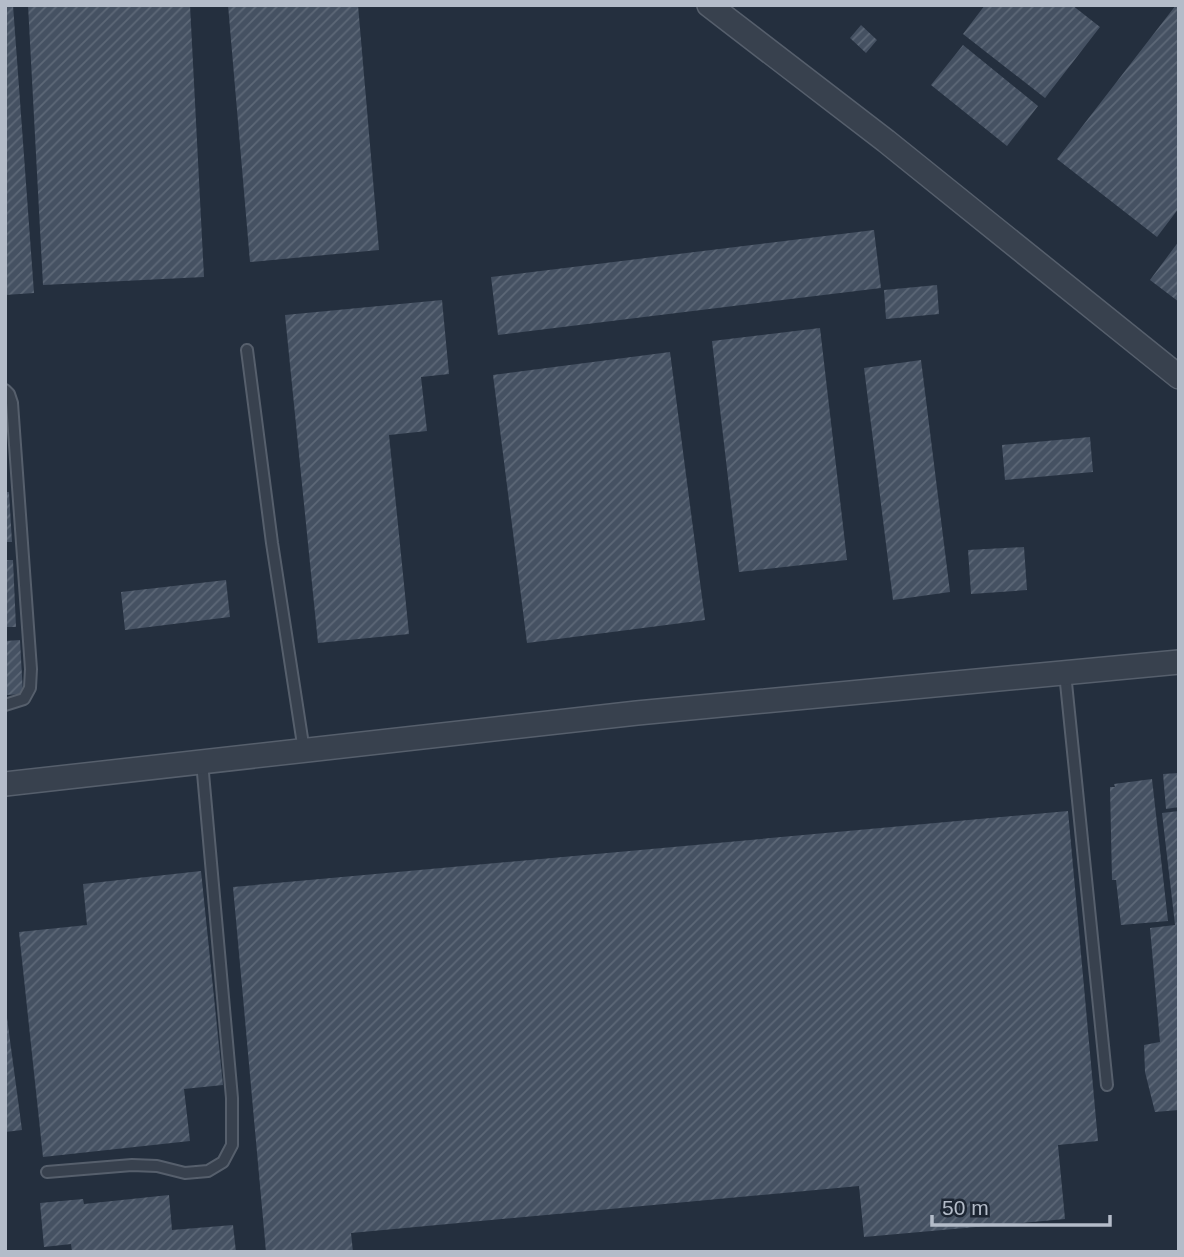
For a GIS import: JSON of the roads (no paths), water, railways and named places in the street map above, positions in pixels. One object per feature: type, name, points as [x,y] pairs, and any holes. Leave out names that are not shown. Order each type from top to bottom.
[{"type":"street","points":[[709,5],[886,141],[1179,377]]},
{"type":"street","points":[[5,784],[637,713],[1179,662]]},
{"type":"lane","points":[[247,350],[272,543],[304,751]]},
{"type":"lane","points":[[5,390],[12,403],[31,669],[30,688],[24,699],[5,705]]},
{"type":"lane","points":[[1065,673],[1107,1084]]},
{"type":"lane","points":[[47,1172],[132,1165],[156,1166],[185,1173],[208,1171],[223,1162],[232,1144],[232,1098],[202,762]]}]
